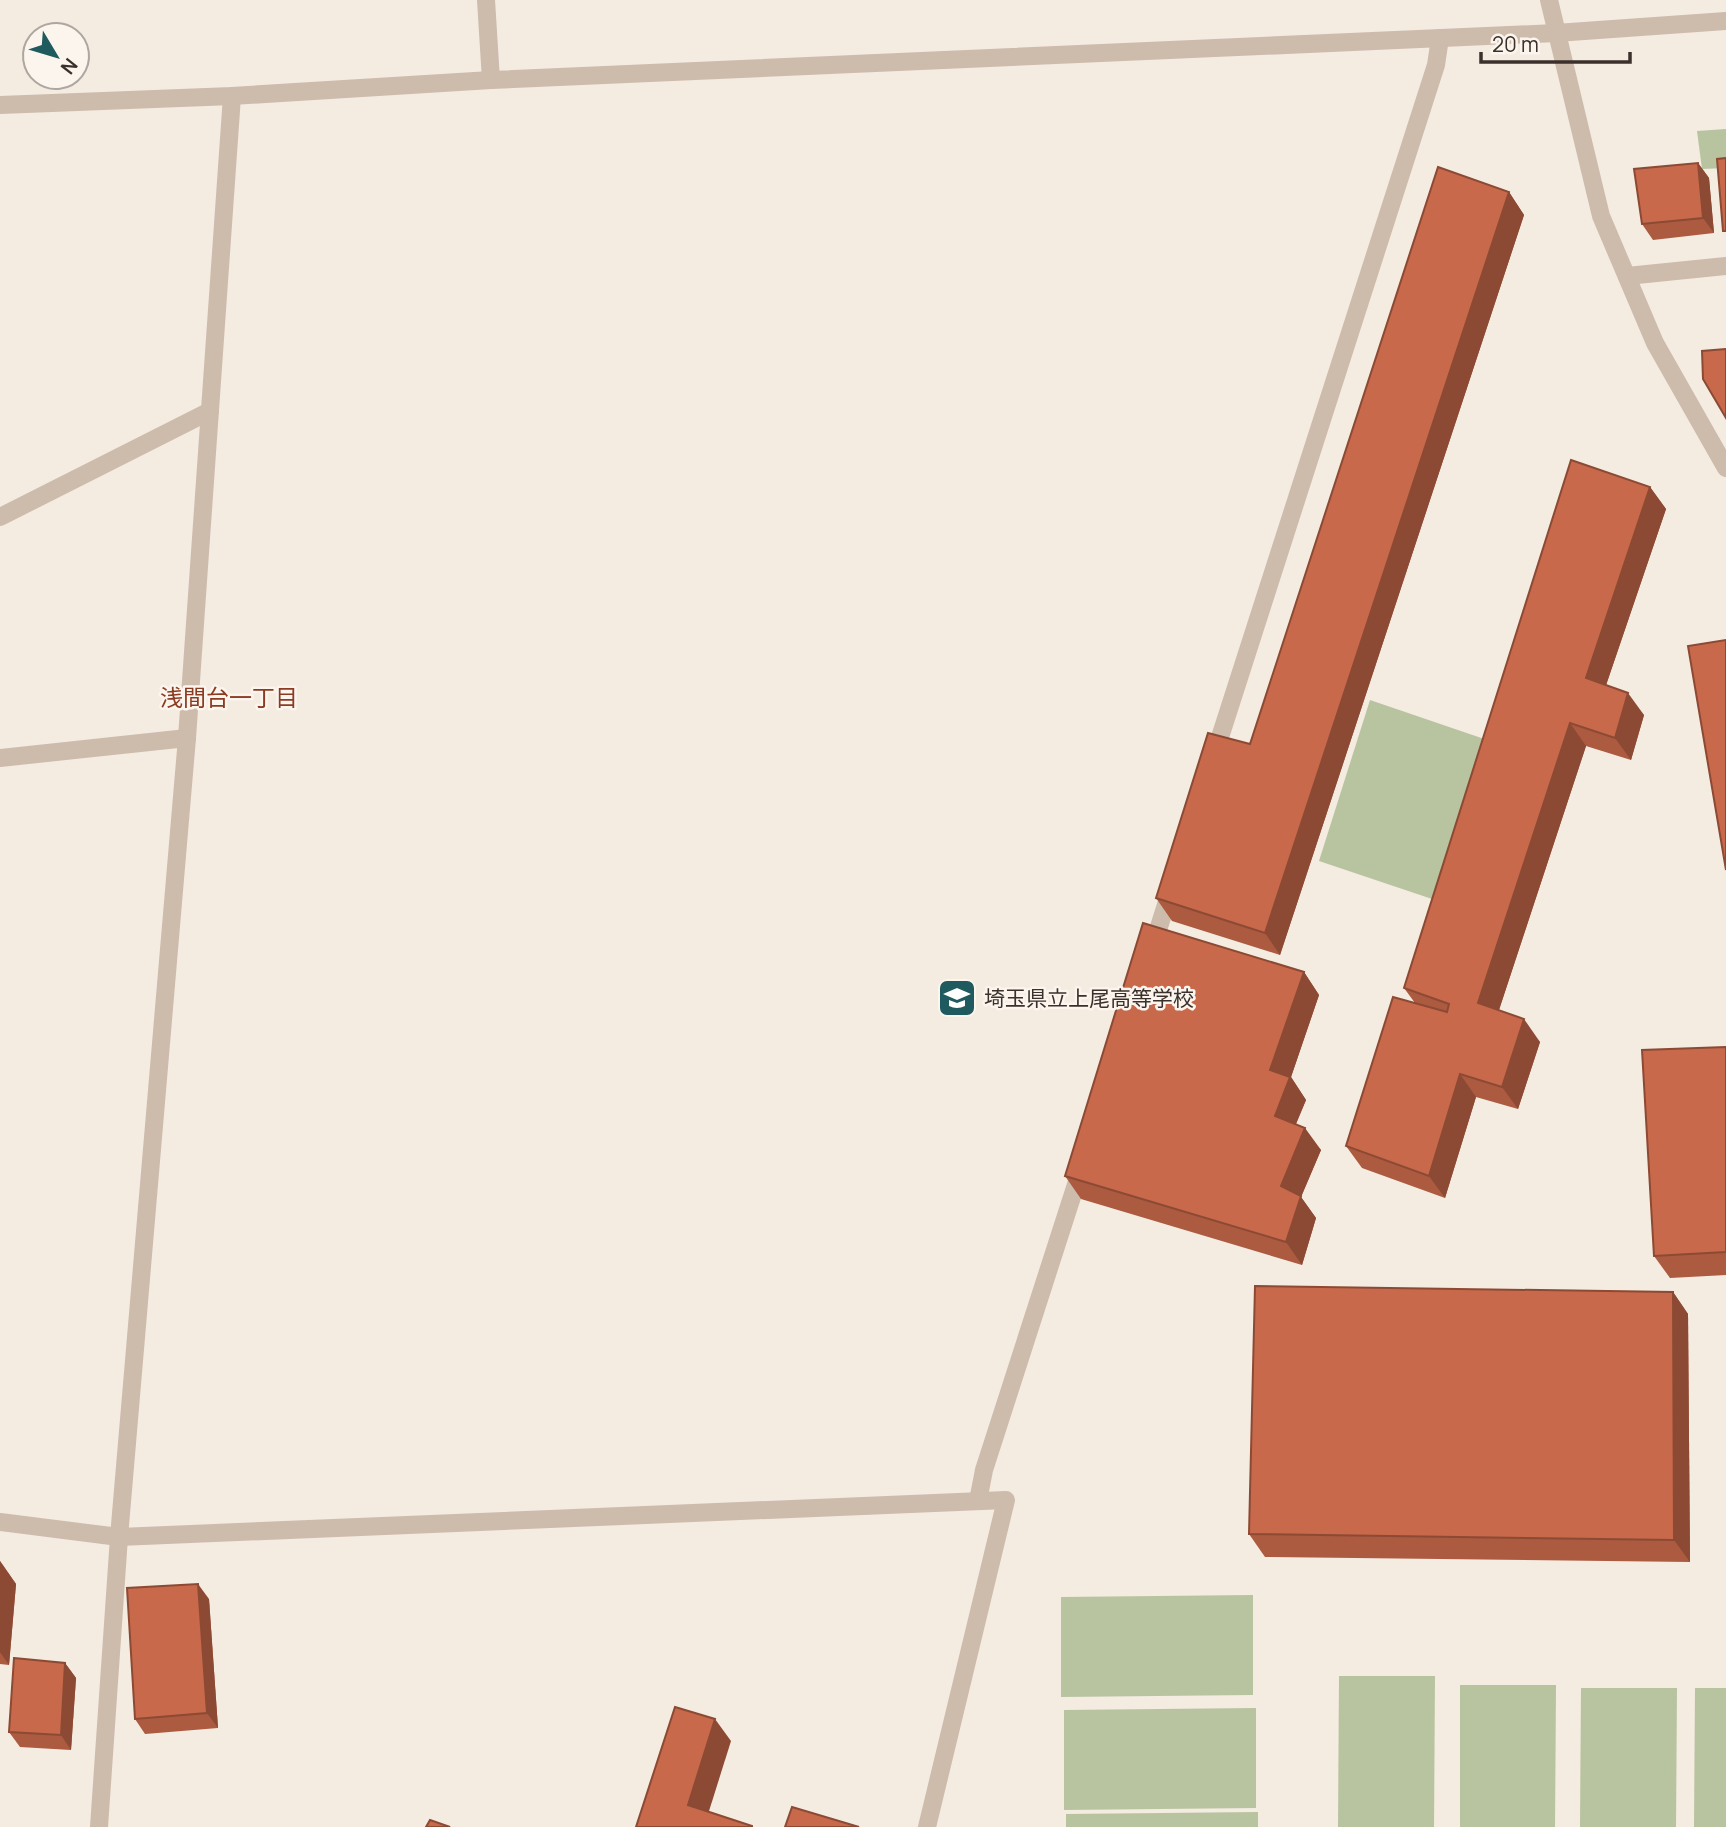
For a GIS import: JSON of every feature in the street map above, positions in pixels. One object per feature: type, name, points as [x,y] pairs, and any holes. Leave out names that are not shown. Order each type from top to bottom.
[{"type":"street","points":[[486,0],[491,80]]},
{"type":"street","points":[[1549,0],[1601,216],[1655,343],[1726,468]]},
{"type":"street","points":[[0,105],[232,96],[491,80],[1556,33],[1726,21]]},
{"type":"street","points":[[1206,781],[1436,65],[1440,38]]},
{"type":"street","points":[[99,1827],[119,1537],[187,738],[232,96]]},
{"type":"street","points":[[1627,276],[1726,265]]},
{"type":"street","points":[[0,517],[210,411]]},
{"type":"street","points":[[0,758],[187,738]]},
{"type":"street","points":[[1146,966],[1176,874]]},
{"type":"street","points":[[978,1501],[984,1470],[1087,1152]]},
{"type":"street","points":[[0,1522],[119,1537],[1006,1500],[927,1827]]},
{"type":"green space","points":[[1726,129],[1726,168],[1702,169],[1697,131]]},
{"type":"green space","points":[[1370,700],[1496,743],[1444,903],[1319,861]]},
{"type":"green space","points":[[1253,1595],[1253,1695],[1061,1697],[1061,1597]]},
{"type":"green space","points":[[1339,1676],[1435,1676],[1434,1827],[1338,1827]]},
{"type":"green space","points":[[1460,1685],[1556,1685],[1555,1827],[1460,1827]]},
{"type":"green space","points":[[1581,1688],[1677,1688],[1676,1827],[1580,1827]]},
{"type":"green space","points":[[1695,1688],[1726,1688],[1726,1827],[1694,1827]]},
{"type":"green space","points":[[1256,1708],[1256,1808],[1064,1810],[1064,1710]]},
{"type":"green space","points":[[1258,1812],[1258,1827],[1066,1827],[1066,1814]]},
{"type":"building","points":[[1726,158],[1726,231],[1723,231],[1717,159]]},
{"type":"building","points":[[1698,163],[1703,218],[1642,224],[1634,169]]},
{"type":"building","points":[[1438,167],[1509,192],[1265,933],[1156,898],[1208,733],[1250,744]]},
{"type":"building","points":[[1726,349],[1726,418],[1703,379],[1702,351]]},
{"type":"building","points":[[1571,460],[1650,487],[1586,678],[1628,693],[1615,738],[1570,723],[1478,1003],[1524,1019],[1502,1087],[1460,1074],[1429,1176],[1346,1146],[1393,997],[1447,1012],[1449,1004],[1404,988]]},
{"type":"building","points":[[1726,640],[1726,870],[1688,646]]},
{"type":"building","points":[[1143,923],[1304,972],[1270,1070],[1290,1077],[1275,1116],[1305,1128],[1281,1186],[1301,1196],[1286,1242],[1065,1176]]},
{"type":"building","points":[[1726,1047],[1726,1252],[1654,1256],[1642,1050]]},
{"type":"building","points":[[1255,1286],[1673,1292],[1674,1540],[1249,1534]]},
{"type":"building","points":[[198,1584],[207,1713],[135,1719],[127,1588]]},
{"type":"building","points":[[14,1658],[65,1663],[61,1735],[9,1732]]},
{"type":"building","points":[[675,1707],[715,1719],[688,1805],[752,1827],[636,1827]]},
{"type":"building","points":[[792,1807],[859,1827],[785,1827]]},
{"type":"building","points":[[430,1820],[450,1827],[426,1827]]},
{"type":"place","name":"埼玉県立上尾高等学校","points":[[957,998]]},
{"type":"district","name":"浅間台一丁目","points":[[229,697]]}]
